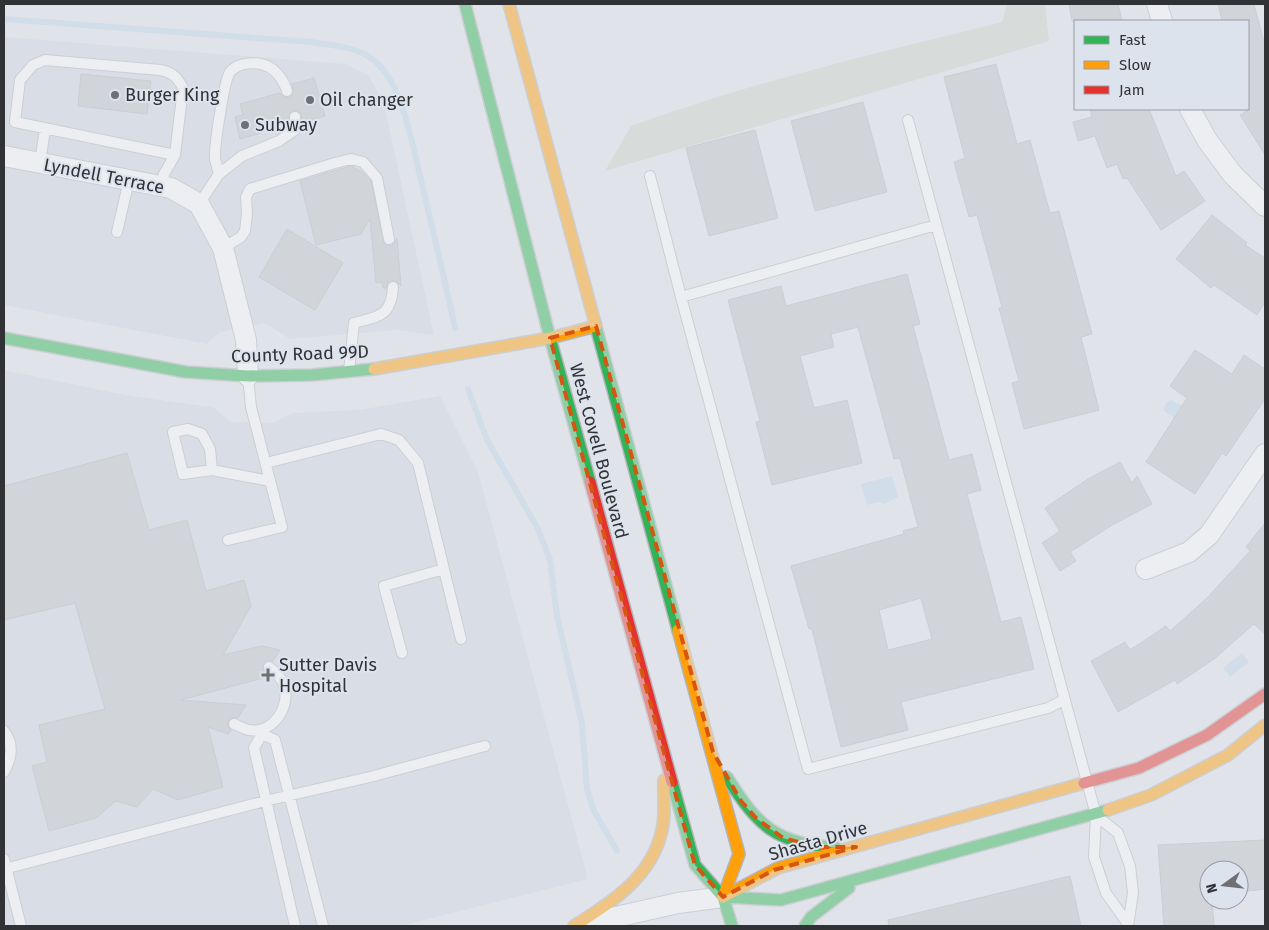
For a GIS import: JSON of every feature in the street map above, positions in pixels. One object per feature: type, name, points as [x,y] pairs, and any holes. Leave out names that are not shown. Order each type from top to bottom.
[{"type":"main road","name":"West Covell Boulevard","points":[[465,4],[550,338],[696,865],[723,897],[732,926]]},
{"type":"main road","name":"West Covell Boulevard","points":[[509,4],[739,854],[723,897]]},
{"type":"main road","name":"County Road 99D","points":[[4,338],[186,372],[248,376],[348,372],[423,362],[550,338],[596,326]]},
{"type":"main road","name":"Shasta Drive","points":[[723,897],[774,870],[1140,768],[1207,735],[1265,694]]},
{"type":"main road","points":[[723,897],[781,900],[1096,815],[1151,795],[1228,755],[1265,725]]},
{"type":"main road","points":[[712,752],[741,801],[756,818],[783,838],[817,847],[856,847]]},
{"type":"main road","points":[[575,926],[611,903],[632,885],[655,855],[662,828],[662,798],[666,759]]},
{"type":"main road","points":[[805,926],[811,918],[832,900],[859,880]]},
{"type":"street","points":[[1157,4],[1162,20]]},
{"type":"street","points":[[1191,110],[1207,140],[1233,175],[1265,206]]},
{"type":"street","name":"Lyndell Terrace","points":[[4,156],[171,188],[199,204]]},
{"type":"street","points":[[199,204],[223,248],[246,340],[248,376]]},
{"type":"street","points":[[1146,569],[1189,552],[1209,536],[1265,454]]},
{"type":"street","points":[[575,926],[678,903],[723,897]]},
{"type":"lane","points":[[161,186],[164,174],[175,155],[183,88],[178,78],[169,71],[45,60],[33,65],[20,80],[15,122],[175,155]]},
{"type":"lane","points":[[220,174],[215,158],[225,83],[230,72],[240,65],[256,64],[270,67],[285,84],[288,91]]},
{"type":"lane","points":[[199,204],[220,174],[242,156],[279,141],[295,130],[295,118]]},
{"type":"lane","points":[[908,120],[1088,783],[1096,815],[1094,857],[1106,893],[1128,925]]},
{"type":"lane","points":[[40,163],[45,129]]},
{"type":"lane","points":[[223,248],[241,237],[245,231],[246,197],[250,189],[298,173],[351,159],[363,162],[372,170],[377,178],[389,239]]},
{"type":"lane","points":[[650,176],[808,769],[1048,708],[1064,700]]},
{"type":"lane","points":[[117,232],[129,180]]},
{"type":"lane","points":[[682,297],[936,225]]},
{"type":"lane","points":[[348,372],[354,323],[381,316],[388,310],[392,300],[393,287]]},
{"type":"lane","points":[[228,540],[282,527],[251,407],[248,376]]},
{"type":"lane","points":[[212,470],[210,449],[202,434],[188,429],[173,432],[183,474],[212,470],[270,481]]},
{"type":"lane","points":[[266,463],[381,434],[399,440],[418,463],[461,639]]},
{"type":"lane","points":[[402,653],[384,586],[444,569]]},
{"type":"lane","points":[[270,667],[284,684],[286,695],[284,706],[279,716],[262,731],[254,748],[295,926]]},
{"type":"lane","points":[[234,724],[250,730],[262,731],[275,740],[323,926]]},
{"type":"lane","points":[[4,731],[10,742],[12,753],[4,772]]},
{"type":"lane","points":[[21,926],[4,865],[370,777],[485,746]]},
{"type":"lane","points":[[1096,815],[1118,833],[1130,866],[1133,893],[1128,925]]},
{"type":"highlighted area","points":[[596,326],[713,752],[741,801],[756,818],[783,838],[817,847],[856,847],[774,870],[723,897],[695,865],[550,338]]},
{"type":"shaded area","points":[[1007,4],[1045,4],[1049,41],[605,171],[631,126],[769,82],[1002,22]]},
{"type":"shaded area","points":[[4,37],[345,64],[369,76],[384,104],[434,335],[397,330],[290,339],[265,323],[220,332],[207,344],[4,305]]},
{"type":"shaded area","name":"Sutter Davis Hospital","points":[[4,370],[130,396],[213,407],[231,422],[273,423],[293,413],[359,410],[440,396],[478,472],[588,879],[400,926],[4,926]]},
{"type":"water","points":[[1171,400],[1186,408],[1180,422],[1164,411],[1165,404]]},
{"type":"water","points":[[892,476],[898,497],[884,504],[878,502],[867,505],[861,484]]},
{"type":"water","points":[[1242,653],[1249,662],[1230,677],[1223,668]]},
{"type":"building","points":[[1069,4],[1118,4],[1122,20],[1074,20],[1072,21]]},
{"type":"building","points":[[1218,4],[1254,4],[1263,39],[1265,38],[1265,155],[1240,115],[1249,110],[1249,20],[1222,20]]},
{"type":"building","points":[[996,64],[1017,144],[1030,140],[1050,213],[1059,211],[1092,334],[1081,337],[1099,410],[1024,429],[1012,383],[1019,381],[999,308],[1002,307],[977,215],[969,217],[954,162],[965,158],[944,77]]},
{"type":"building","points":[[81,74],[151,81],[147,114],[78,106]]},
{"type":"building","points":[[314,78],[325,116],[302,122],[301,113],[295,110],[289,113],[288,119],[259,127],[261,133],[240,139],[235,117],[243,115],[240,104],[280,93],[285,98],[290,97],[294,92],[292,84]]},
{"type":"building","points":[[863,102],[887,192],[815,211],[791,121]]},
{"type":"building","points":[[1090,110],[1149,110],[1176,176],[1184,171],[1205,201],[1161,230],[1127,178],[1123,179],[1117,164],[1107,168],[1095,136],[1078,141],[1073,122],[1092,117]]},
{"type":"building","points":[[755,130],[778,218],[709,236],[686,148]]},
{"type":"building","points":[[351,166],[362,172],[371,181],[384,243],[391,246],[397,238],[401,286],[394,280],[388,283],[386,288],[383,288],[382,282],[376,283],[370,219],[361,234],[316,245],[300,181]]},
{"type":"building","points":[[1212,215],[1247,243],[1245,245],[1265,258],[1265,302],[1257,315],[1214,285],[1211,288],[1176,259]]},
{"type":"building","points":[[287,229],[343,263],[315,310],[259,277]]},
{"type":"building","points":[[907,274],[920,324],[913,326],[949,460],[972,454],[981,490],[967,494],[1001,622],[1021,617],[1034,669],[901,702],[908,730],[841,747],[812,629],[809,629],[791,566],[904,534],[903,531],[918,527],[900,458],[894,459],[858,327],[831,334],[834,347],[800,356],[814,408],[847,400],[862,463],[772,485],[756,422],[760,421],[728,300],[781,286],[786,306]],"holes":[[[921,598],[932,639],[888,650],[879,610]]]},
{"type":"building","points":[[1195,350],[1232,374],[1244,355],[1265,369],[1265,399],[1226,456],[1222,453],[1195,494],[1146,462],[1187,398],[1170,386]]},
{"type":"building","points":[[127,453],[149,530],[187,520],[206,591],[244,580],[251,606],[223,655],[262,646],[280,650],[273,661],[267,660],[264,663],[262,669],[266,673],[263,678],[181,700],[246,705],[238,718],[233,717],[228,721],[227,725],[231,730],[228,734],[208,727],[223,787],[178,800],[153,789],[137,807],[116,801],[96,818],[49,831],[32,766],[47,762],[39,725],[105,709],[75,603],[4,620],[4,486]]},
{"type":"building","points":[[1120,462],[1132,483],[1137,476],[1152,504],[1114,524],[1070,552],[1076,561],[1060,571],[1042,543],[1060,531],[1045,508],[1088,479]]},
{"type":"building","points":[[1265,523],[1265,634],[1254,624],[1214,659],[1177,684],[1175,680],[1118,712],[1091,661],[1125,642],[1130,650],[1166,626],[1170,631],[1207,598],[1250,551],[1246,547]]},
{"type":"building","points":[[1265,840],[1265,889],[1249,891],[1249,860],[1199,860],[1199,910],[1213,910],[1214,926],[1164,926],[1158,845]]},
{"type":"building","points":[[1070,876],[1081,926],[889,926],[888,920]]},
{"type":"waterway","points":[[4,19],[311,42],[355,50],[371,58],[387,75],[395,88],[406,120],[455,328]]},
{"type":"waterway","points":[[468,389],[487,440],[538,529],[550,560],[557,616],[582,723],[587,789],[594,811],[617,851]]},
{"type":"traffic: fast","points":[[465,4],[550,338],[590,482]]},
{"type":"traffic: fast","points":[[595,323],[678,630]]},
{"type":"traffic: fast","points":[[4,338],[186,372],[248,376],[312,375],[374,369]]},
{"type":"traffic: fast","points":[[727,777],[748,808],[759,820],[783,837],[798,842],[835,847]]},
{"type":"traffic: fast","points":[[672,782],[695,865],[723,897],[732,926]]},
{"type":"traffic: fast","points":[[723,897],[781,900],[1108,810]]},
{"type":"traffic: fast","points":[[805,926],[811,917],[849,888]]},
{"type":"traffic: slow","points":[[509,4],[595,323]]},
{"type":"traffic: slow","points":[[374,369],[550,338],[596,326]]},
{"type":"traffic: slow","points":[[678,630],[739,854],[723,897]]},
{"type":"traffic: slow","points":[[1108,810],[1151,795],[1228,755],[1265,725]]},
{"type":"traffic: slow","points":[[574,926],[628,887],[640,875],[649,861],[657,847],[662,830],[664,780]]},
{"type":"traffic: slow","points":[[723,897],[778,868],[1084,783]]},
{"type":"traffic: jam","points":[[590,482],[672,782]]},
{"type":"traffic: jam","points":[[1084,783],[1139,768],[1207,735],[1265,694]]},
{"type":"place","name":"Burger King","points":[[115,95]]},
{"type":"place","name":"Oil changer","points":[[310,100]]},
{"type":"place","name":"Subway","points":[[245,125]]},
{"type":"place","name":"Sutter Davis Hospital","points":[[268,675]]}]
